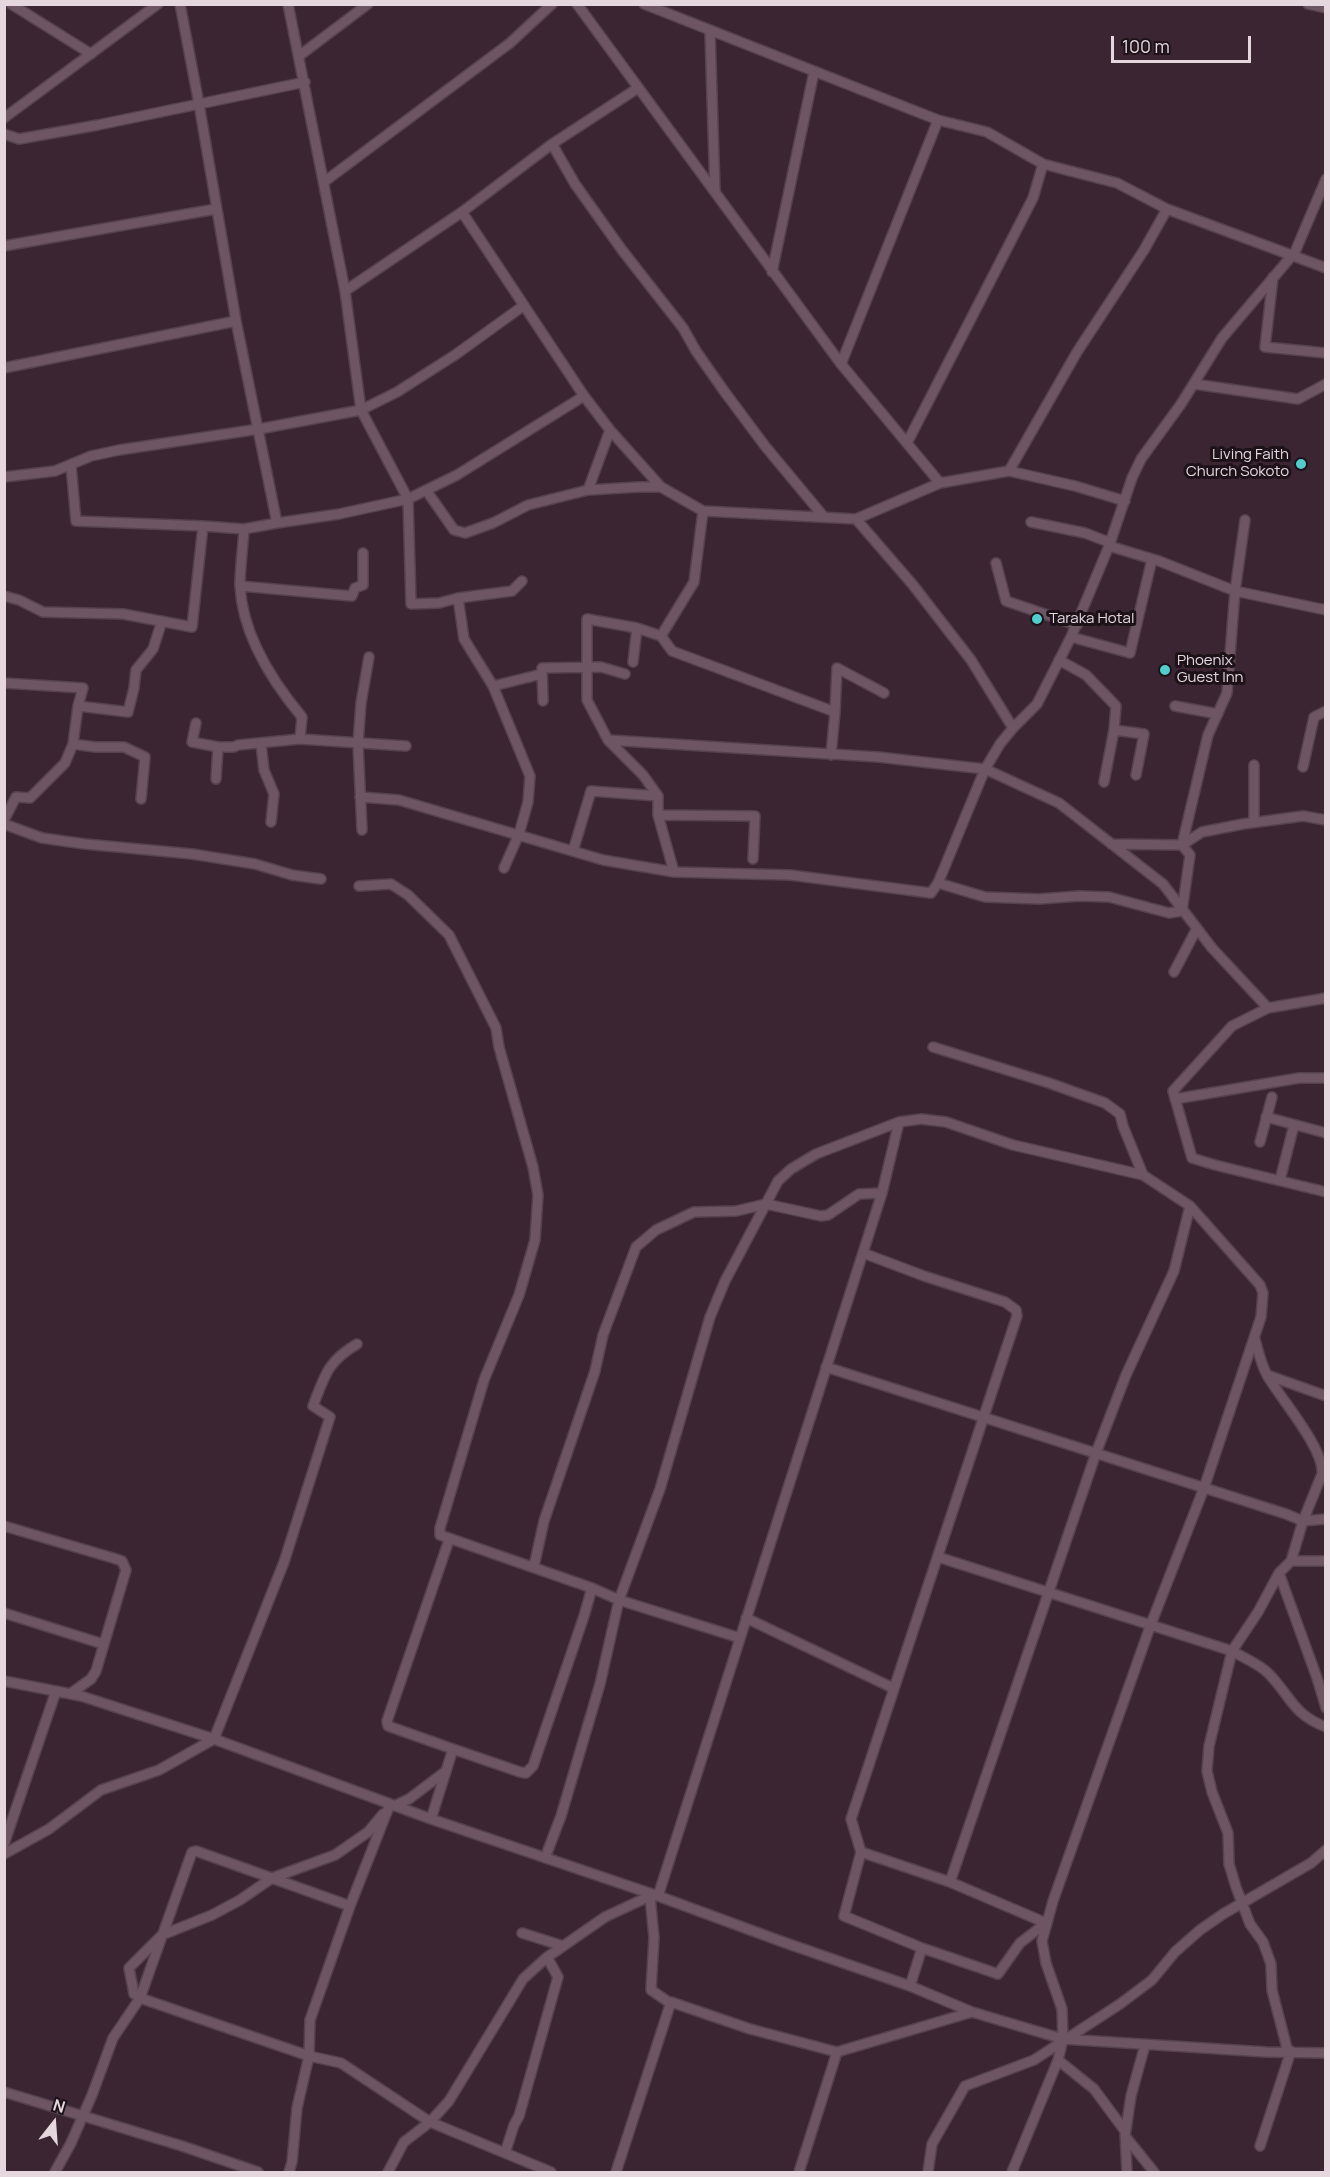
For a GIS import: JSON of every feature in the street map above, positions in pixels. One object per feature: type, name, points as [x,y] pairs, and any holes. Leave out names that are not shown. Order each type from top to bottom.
[{"type":"street","points":[[11,4],[91,54]]},
{"type":"street","points":[[4,118],[158,4]]},
{"type":"street","points":[[180,4],[236,321],[277,523]]},
{"type":"street","points":[[288,4],[345,291],[361,410],[408,499],[411,604],[440,603],[458,598],[512,591],[522,581]]},
{"type":"street","points":[[299,56],[368,4]]},
{"type":"street","points":[[324,182],[510,43],[552,4]]},
{"type":"street","points":[[577,4],[841,364],[940,483]]},
{"type":"street","points":[[644,4],[710,32],[938,120],[987,132],[1042,164],[1117,183],[1167,209],[1326,268]]},
{"type":"street","points":[[1308,4],[1326,8]]},
{"type":"street","points":[[710,32],[716,192]]},
{"type":"street","points":[[772,272],[814,72]]},
{"type":"street","points":[[4,134],[19,139],[305,82]]},
{"type":"street","points":[[345,291],[462,212],[552,144],[638,88]]},
{"type":"street","points":[[841,364],[938,120]]},
{"type":"street","points":[[552,144],[575,184],[622,250],[683,328],[724,391],[765,446],[824,517]]},
{"type":"street","points":[[907,443],[1034,198],[1042,164]]},
{"type":"street","points":[[360,796],[399,800],[603,860],[674,872],[790,875],[931,893],[938,883],[986,770],[1000,744],[1037,704],[1077,625],[1141,459],[1181,404],[1222,338],[1291,256],[1302,237],[1326,179]]},
{"type":"street","points":[[4,246],[216,209]]},
{"type":"street","points":[[1009,471],[1077,352],[1144,250],[1167,209]]},
{"type":"street","points":[[462,212],[584,396],[610,430],[660,487],[703,511],[856,519],[940,483],[1009,471],[1075,486],[1125,501]]},
{"type":"street","points":[[1273,277],[1265,347],[1326,353]]},
{"type":"street","points":[[4,477],[55,471],[91,456],[119,450],[259,429],[361,410],[397,392],[455,355],[523,306]]},
{"type":"street","points":[[4,368],[236,321]]},
{"type":"street","points":[[1194,384],[1298,399],[1326,384]]},
{"type":"street","points":[[71,465],[76,521],[244,529],[339,514],[408,499],[466,469],[584,396]]},
{"type":"street","points":[[588,490],[610,430]]},
{"type":"street","points":[[426,490],[454,530],[465,533],[493,523],[521,508],[588,490],[660,487]]},
{"type":"street","points":[[661,636],[694,582],[703,511]]},
{"type":"street","points":[[856,519],[913,585],[971,660],[1013,728]]},
{"type":"street","points":[[1182,911],[1190,855],[1182,844],[1208,735],[1227,693],[1235,591],[1245,520]]},
{"type":"street","points":[[1030,522],[1085,534],[1235,591],[1326,610]]},
{"type":"street","points":[[4,596],[19,600],[44,612],[123,614],[192,627],[203,526]]},
{"type":"street","points":[[244,529],[240,586],[250,637],[280,690],[302,717],[300,739]]},
{"type":"street","points":[[240,586],[352,596],[355,588],[363,585],[363,553]]},
{"type":"street","points":[[1071,636],[1130,653],[1152,559]]},
{"type":"street","points":[[996,563],[1006,601],[1077,625]]},
{"type":"street","points":[[458,598],[464,639],[493,686],[530,776],[528,802],[519,834],[504,868]]},
{"type":"street","points":[[674,872],[658,814],[658,796],[643,775],[608,740],[586,700],[587,619],[637,628],[661,636],[672,651],[835,712]]},
{"type":"street","points":[[78,706],[128,712],[136,670],[153,649],[162,621]]},
{"type":"street","points":[[633,662],[637,628]]},
{"type":"street","points":[[362,830],[358,744],[361,703],[369,657]]},
{"type":"street","points":[[1059,660],[1086,675],[1116,706],[1104,782]]},
{"type":"street","points":[[543,701],[542,668],[601,667],[624,674]]},
{"type":"street","points":[[831,755],[837,668],[884,693]]},
{"type":"street","points":[[493,686],[543,674]]},
{"type":"street","points":[[4,683],[83,688],[73,744],[65,763],[30,798],[16,797],[4,822],[42,838],[192,854],[255,864],[292,875],[321,879]]},
{"type":"street","points":[[1175,706],[1218,714]]},
{"type":"street","points":[[1303,767],[1314,717],[1326,711]]},
{"type":"street","points":[[196,723],[192,742],[218,747],[300,739],[406,746]]},
{"type":"street","points":[[1114,730],[1144,734],[1136,775]]},
{"type":"street","points":[[608,740],[878,757],[986,770],[1059,804],[1163,884],[1196,930],[1268,1008]]},
{"type":"street","points":[[73,744],[124,747],[145,757],[141,799]]},
{"type":"street","points":[[261,744],[264,770],[274,794],[271,822]]},
{"type":"street","points":[[216,779],[218,747]]},
{"type":"street","points":[[1254,765],[1254,822]]},
{"type":"street","points":[[573,851],[591,791],[658,796]]},
{"type":"street","points":[[658,814],[755,816],[753,859]]},
{"type":"street","points":[[1111,844],[1182,844],[1202,831],[1254,822],[1303,816],[1326,820]]},
{"type":"street","points":[[938,883],[986,897],[1039,899],[1079,896],[1109,897],[1169,913],[1182,911]]},
{"type":"street","points":[[359,886],[391,884],[408,895],[449,935],[496,1028],[499,1047],[533,1167],[538,1195],[531,1258],[484,1380],[440,1528],[440,1535],[449,1540],[534,1566],[620,1600],[740,1638]]},
{"type":"street","points":[[1174,972],[1196,930]]},
{"type":"street","points":[[1326,998],[1268,1008],[1247,1018],[1227,1031],[1173,1091],[1192,1158],[1326,1192]]},
{"type":"street","points":[[933,1047],[1050,1083],[1105,1103],[1120,1114],[1143,1175]]},
{"type":"street","points":[[1175,1099],[1299,1078],[1326,1078]]},
{"type":"street","points":[[1260,1142],[1272,1097]]},
{"type":"street","points":[[1266,1117],[1326,1133]]},
{"type":"street","points":[[545,1858],[561,1816],[600,1684],[620,1600],[660,1489],[710,1317],[725,1281],[778,1181],[791,1169],[822,1152],[899,1122],[932,1119],[1013,1145],[1143,1175],[1190,1206],[1260,1285],[1263,1305],[1255,1339],[1204,1488],[1151,1624],[1046,1923],[1042,1941],[1046,1963],[1062,2009],[1063,2039],[1058,2060],[1012,2172]]},
{"type":"street","points":[[899,1122],[882,1193],[740,1638],[654,1896],[651,1990],[670,2003],[750,2029],[837,2052],[972,2012]]},
{"type":"street","points":[[1280,1180],[1294,1125]]},
{"type":"street","points":[[534,1566],[544,1521],[595,1371],[603,1335],[636,1247],[656,1230],[694,1212],[736,1211],[766,1204],[821,1216],[828,1215],[859,1194],[882,1193]]},
{"type":"street","points":[[950,1882],[1096,1453],[1126,1375],[1174,1271],[1190,1206]]},
{"type":"street","points":[[863,1253],[924,1276],[1005,1302],[1016,1310],[1017,1317],[851,1819],[861,1851],[844,1916],[922,1948],[998,1974],[1020,1943],[1046,1923]]},
{"type":"street","points":[[1255,1339],[1267,1375],[1315,1448],[1324,1475],[1303,1521],[1291,1561],[1279,1573],[1258,1612],[1232,1651],[1209,1746],[1207,1772],[1228,1833],[1229,1864],[1250,1924],[1263,1942],[1271,1964],[1272,1990],[1289,2053],[1260,2146]]},
{"type":"street","points":[[4,1854],[48,1829],[101,1790],[159,1770],[214,1739],[284,1562],[315,1468],[330,1417],[313,1406],[327,1371],[340,1354],[357,1344]]},
{"type":"street","points":[[826,1367],[1303,1521],[1326,1519]]},
{"type":"street","points":[[1267,1375],[1326,1396]]},
{"type":"street","points":[[4,1526],[73,1544],[122,1561],[126,1570],[91,1679],[70,1694]]},
{"type":"street","points":[[449,1540],[387,1721],[388,1726],[520,1772],[526,1773],[533,1766],[592,1588]]},
{"type":"street","points":[[938,1557],[1232,1651],[1268,1672],[1295,1709],[1311,1722],[1326,1727]]},
{"type":"street","points":[[1291,1561],[1326,1561]]},
{"type":"street","points":[[1279,1573],[1326,1708]]},
{"type":"street","points":[[4,1613],[104,1644]]},
{"type":"street","points":[[746,1618],[893,1688]]},
{"type":"street","points":[[4,1681],[56,1690],[214,1739],[391,1806],[910,1986],[972,2012],[1063,2039],[1266,2052],[1326,2053]]},
{"type":"street","points":[[4,1844],[56,1690]]},
{"type":"street","points":[[432,1819],[453,1749]]},
{"type":"street","points":[[137,1996],[129,1968],[162,1935],[212,1915],[240,1900],[272,1878],[335,1855],[368,1832],[391,1806],[409,1799],[447,1771]]},
{"type":"street","points":[[289,2172],[297,2108],[309,2056],[310,2020],[350,1906],[391,1806]]},
{"type":"street","points":[[928,2172],[932,2144],[965,2086],[1034,2060],[1120,2004],[1152,1980],[1175,1952],[1200,1930],[1223,1914],[1311,1863],[1326,1850]]},
{"type":"street","points":[[55,2172],[83,2116],[113,2038],[137,1996],[192,1852],[196,1851],[350,1906]]},
{"type":"street","points":[[861,1851],[950,1882],[1046,1923]]},
{"type":"street","points":[[388,2172],[404,2142],[430,2122],[449,2101],[523,1979],[547,1956],[605,1917],[654,1896]]},
{"type":"street","points":[[522,1934],[563,1946]]},
{"type":"street","points":[[910,1986],[922,1948]]},
{"type":"street","points":[[505,2153],[519,2116],[558,1977],[547,1956]]},
{"type":"street","points":[[137,1996],[309,2056],[341,2063],[352,2068],[391,2098],[430,2122],[551,2172]]},
{"type":"street","points":[[616,2172],[670,2003]]},
{"type":"street","points":[[1145,2045],[1131,2096],[1125,2136],[1154,2172]]},
{"type":"street","points":[[799,2172],[837,2052]]},
{"type":"street","points":[[1058,2060],[1094,2089],[1125,2131],[1127,2172]]},
{"type":"street","points":[[4,2092],[182,2146],[258,2172]]},
{"type":"place","name":"Living Faith Church Sokoto","points":[[1301,464]]},
{"type":"place","name":"Taraka Hotal","points":[[1037,619]]},
{"type":"place","name":"Phoenix Guest Inn","points":[[1165,670]]}]
